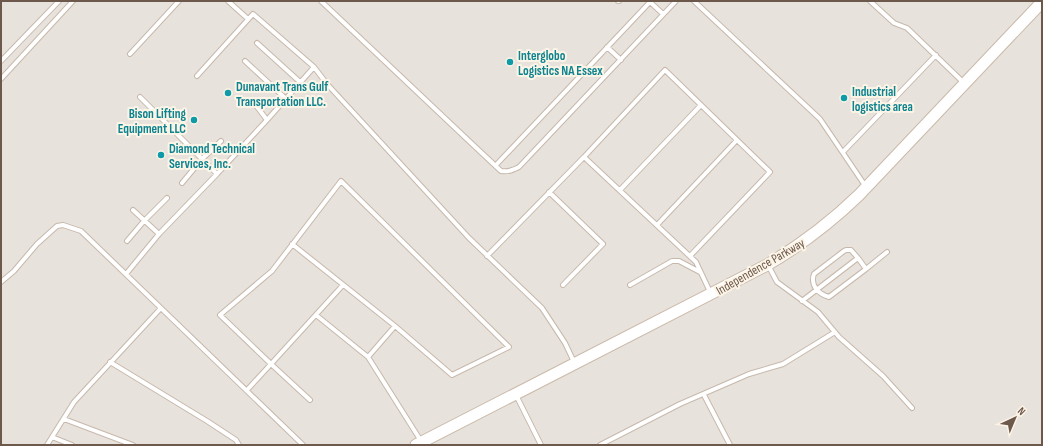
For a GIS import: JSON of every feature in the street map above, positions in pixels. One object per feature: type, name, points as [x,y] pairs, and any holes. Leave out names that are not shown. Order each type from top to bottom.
[{"type":"main road","name":"Independence Parkway","points":[[420,444],[767,265],[795,248],[848,206],[867,187],[1039,3]]},
{"type":"lane","points":[[1,61],[59,1]]},
{"type":"lane","points":[[1,79],[73,1]]},
{"type":"lane","points":[[130,54],[179,1]]},
{"type":"lane","points":[[228,1],[248,19]]},
{"type":"lane","points":[[321,1],[501,171],[513,170],[519,167],[676,1]]},
{"type":"lane","points":[[496,165],[650,1],[663,14]]},
{"type":"lane","points":[[694,1],[820,119],[867,187]]},
{"type":"lane","points":[[870,1],[894,23],[907,28],[965,83]]},
{"type":"lane","points":[[197,76],[253,14],[314,67],[338,95],[487,256],[542,308],[565,343],[575,364]]},
{"type":"lane","points":[[257,43],[300,82]]},
{"type":"lane","points":[[607,47],[621,60]]},
{"type":"lane","points":[[843,152],[936,55]]},
{"type":"lane","points":[[245,61],[286,99]]},
{"type":"lane","points":[[126,274],[159,234],[217,174],[314,67]]},
{"type":"lane","points":[[487,256],[584,157],[665,70],[770,172],[690,256]]},
{"type":"lane","points":[[140,97],[217,174]]},
{"type":"lane","points":[[252,102],[267,120]]},
{"type":"lane","points":[[620,190],[701,105]]},
{"type":"lane","points":[[657,225],[737,140]]},
{"type":"lane","points":[[182,183],[202,159],[221,141]]},
{"type":"lane","points":[[584,157],[696,262],[711,294]]},
{"type":"lane","points":[[292,244],[395,326],[452,375],[509,347],[341,181],[292,244],[272,271],[220,315],[310,400]]},
{"type":"lane","points":[[549,192],[603,244],[563,285]]},
{"type":"lane","points":[[127,241],[144,220],[167,198]]},
{"type":"lane","points":[[133,210],[159,234]]},
{"type":"lane","points":[[1,282],[37,244],[57,226],[63,225],[81,231],[303,445]]},
{"type":"lane","points":[[866,269],[851,250],[846,250],[814,274],[813,279],[816,290],[829,297],[866,269],[887,252]]},
{"type":"lane","points":[[802,300],[858,258]]},
{"type":"lane","points":[[630,284],[672,261],[680,261],[701,273]]},
{"type":"lane","points":[[767,265],[777,282],[818,312],[835,332],[883,376],[912,408]]},
{"type":"lane","points":[[247,390],[343,285]]},
{"type":"lane","points":[[47,445],[74,402],[161,308]]},
{"type":"lane","points":[[316,315],[368,357],[420,444]]},
{"type":"lane","points":[[368,357],[395,326]]},
{"type":"lane","points":[[600,445],[680,404],[704,395],[749,374],[784,364],[835,332]]},
{"type":"lane","points":[[110,362],[207,421],[236,440],[239,445]]},
{"type":"lane","points":[[516,394],[541,445]]},
{"type":"lane","points":[[704,395],[730,445]]},
{"type":"lane","points":[[64,419],[133,445]]},
{"type":"lane","points":[[52,437],[72,445]]},
{"type":"shaded area","points":[[1,1],[1042,1],[1042,445],[1,445]]},
{"type":"place","name":"Interglobo Logistics NA Essex","points":[[510,62]]},
{"type":"place","name":"Dunavant Trans Gulf Transportation LLC.","points":[[228,93]]},
{"type":"place","name":"Industrial logistics area","points":[[844,98]]},
{"type":"place","name":"Bison Lifting Equipment LLC","points":[[194,120]]},
{"type":"place","name":"Diamond Technical Services, Inc.","points":[[161,155]]}]
